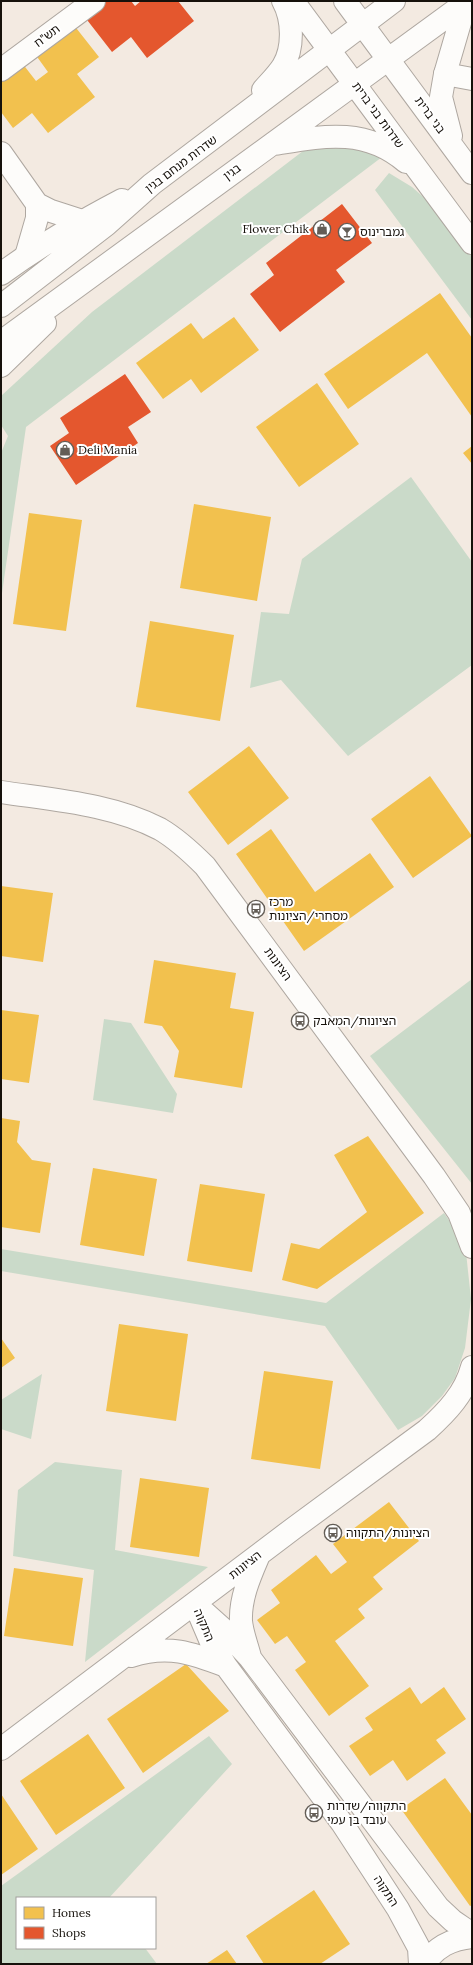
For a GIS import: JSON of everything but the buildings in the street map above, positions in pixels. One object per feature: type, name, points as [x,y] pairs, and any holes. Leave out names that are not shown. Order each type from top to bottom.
[{"type":"street","name":"תש\"ח","points":[[1,70],[94,1]]},
{"type":"street","points":[[221,133],[271,82],[284,65],[289,50],[290,34],[287,8],[283,1]]},
{"type":"street","points":[[293,1],[330,50]]},
{"type":"street","points":[[345,1],[388,58]]},
{"type":"street","points":[[363,25],[394,1]]},
{"type":"street","points":[[354,82],[467,2]]},
{"type":"street","points":[[456,150],[443,112],[441,97],[445,74],[467,2]]},
{"type":"street","name":"שדרות מנחם בגין","points":[[1,306],[106,225],[152,184],[363,25]]},
{"type":"street","name":"שדרות בני ברית","points":[[330,50],[425,179]]},
{"type":"street","name":"בני ברית","points":[[388,58],[472,173]]},
{"type":"street","points":[[445,74],[472,79]]},
{"type":"street","name":"בגין","points":[[110,261],[354,82]]},
{"type":"street","points":[[269,145],[319,136],[356,137],[366,139],[394,152],[425,179],[472,243]]},
{"type":"street","points":[[1,153],[37,204],[51,211],[82,221]]},
{"type":"street","points":[[1,274],[26,256],[82,221],[152,184]]},
{"type":"street","points":[[26,256],[36,218],[37,204]]},
{"type":"street","points":[[1,342],[110,261]]},
{"type":"street","points":[[1,366],[110,261]]},
{"type":"street","name":"הציונות","points":[[1,792],[68,802],[120,813],[160,830],[190,851],[205,866],[434,1176],[459,1213],[472,1247]]},
{"type":"street","name":"הציונות","points":[[1,1749],[432,1425],[456,1400],[472,1367]]},
{"type":"street","points":[[250,1658],[241,1621],[242,1606],[248,1581],[259,1554]]},
{"type":"street","name":"התקוה","points":[[195,1604],[224,1630],[250,1658],[438,1907],[472,1936]]},
{"type":"street","name":"התקוה","points":[[195,1604],[211,1642],[226,1666],[342,1823],[380,1882],[419,1948],[420,1964]]},
{"type":"street","points":[[122,1659],[162,1649],[193,1654],[226,1666]]},
{"type":"street","points":[[424,1964],[431,1954],[444,1944],[459,1938],[472,1936]]},
{"type":"green space","points":[[351,144],[382,157],[26,427],[1,600],[1,453],[8,436],[1,425],[1,396],[92,312],[303,151]]},
{"type":"green space","points":[[389,173],[412,187],[437,209],[472,257],[472,320],[375,190]]},
{"type":"green space","points":[[411,477],[472,562],[472,665],[348,756],[281,680],[250,688],[261,612],[289,614],[302,559]]},
{"type":"green space","points":[[472,979],[472,1184],[370,1056]]},
{"type":"green space","points":[[104,1019],[131,1023],[177,1094],[173,1113],[93,1100]]},
{"type":"green space","points":[[444,1213],[465,1243],[471,1299],[465,1348],[455,1378],[442,1396],[422,1416],[398,1430],[325,1326],[1,1271],[1,1249],[326,1303]]},
{"type":"green space","points":[[42,1374],[31,1439],[1,1429],[1,1400]]},
{"type":"green space","points":[[55,1462],[122,1470],[115,1550],[208,1567],[85,1662],[94,1570],[13,1556],[18,1490]]},
{"type":"green space","points":[[209,1736],[232,1764],[110,1897],[16,1897],[16,1949],[146,1949],[157,1964],[1,1964],[1,1886]]},
{"type":"place","name":"Flower Chik","points":[[322,229]]},
{"type":"place","name":"גמברינוס","points":[[347,232]]},
{"type":"place","name":"Deli Mania","points":[[65,450]]},
{"type":"place","name":"מרכז מסחרי/הציונות","points":[[256,909]]},
{"type":"place","name":"הציונות/המאבק","points":[[300,1021]]},
{"type":"place","name":"הציונות/התקווה","points":[[333,1533]]},
{"type":"place","name":"התקווה/שדרות עובד בן עמי","points":[[314,1813]]}]
